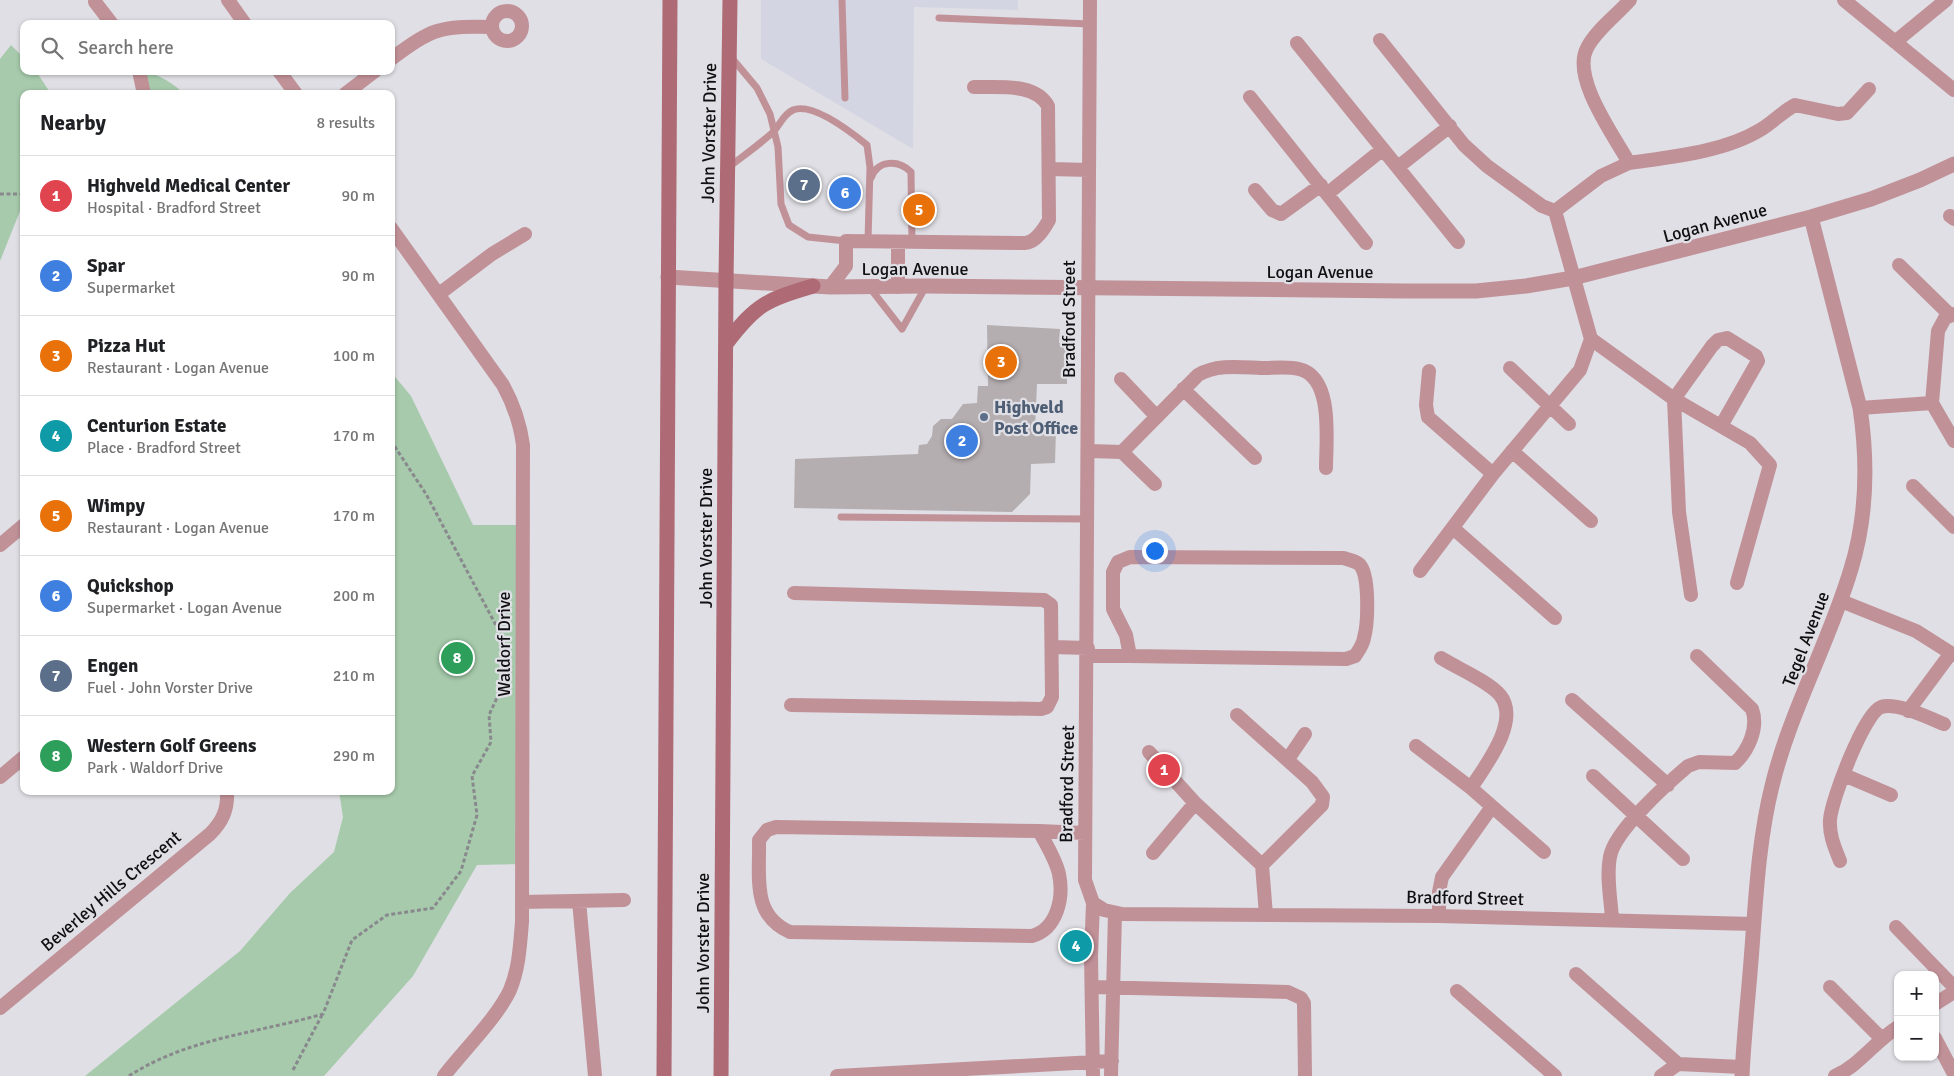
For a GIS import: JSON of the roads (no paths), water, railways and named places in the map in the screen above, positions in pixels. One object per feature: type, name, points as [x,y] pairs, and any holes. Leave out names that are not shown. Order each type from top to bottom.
[{"type":"main road","points":[[664,1076],[670,0]]},
{"type":"main road","name":"John Vorster Drive","points":[[721,1076],[726,281],[730,0]]},
{"type":"main road","points":[[726,344],[746,317],[758,306],[772,298],[813,286]]},
{"type":"street","points":[[98,0],[110,20]]},
{"type":"street","points":[[228,0],[242,20]]},
{"type":"street","name":"Bradford Street","points":[[1090,0],[1087,288],[1089,451],[1088,652],[1084,833],[1085,885],[1093,902],[1104,910],[1115,913],[1439,916],[1754,924]]},
{"type":"street","points":[[1629,163],[1589,91],[1582,61],[1586,49],[1593,40],[1630,0]]},
{"type":"street","points":[[1844,0],[1954,90]]},
{"type":"street","points":[[1895,42],[1946,0]]},
{"type":"street","points":[[395,56],[418,39],[442,28],[491,27]]},
{"type":"street","points":[[1380,40],[1464,145],[1487,166],[1542,206],[1555,211]]},
{"type":"street","points":[[1297,44],[1458,242]]},
{"type":"street","points":[[140,75],[143,90]]},
{"type":"street","points":[[283,75],[293,90]]},
{"type":"street","points":[[350,90],[370,75]]},
{"type":"street","points":[[830,287],[846,266],[846,241],[1030,242],[1040,233],[1049,220],[1048,106],[1045,101],[1033,92],[974,87]]},
{"type":"street","points":[[1555,211],[1596,180],[1629,163],[1675,156],[1736,140],[1760,131],[1794,105],[1838,114],[1847,113],[1869,89]]},
{"type":"street","points":[[1250,97],[1366,243]]},
{"type":"street","points":[[1398,167],[1450,126]]},
{"type":"street","points":[[1255,190],[1272,210],[1281,214],[1324,190],[1383,149]]},
{"type":"street","name":"Logan Avenue","points":[[668,277],[870,288],[926,286],[1476,291],[1526,286],[1573,278],[1811,217],[1871,199],[1920,180],[1954,164]]},
{"type":"street","points":[[1050,169],[1088,170]]},
{"type":"street","points":[[1420,571],[1493,474],[1580,370],[1591,339],[1555,211]]},
{"type":"street","name":"Tegel Avenue","points":[[1742,1072],[1754,924],[1764,831],[1772,786],[1799,706],[1841,601],[1856,554],[1863,504],[1866,453],[1860,408],[1811,217]]},
{"type":"street","name":"Waldorf Drive","points":[[395,234],[502,384],[514,405],[520,424],[523,445],[522,902],[519,956],[510,990],[496,1011],[444,1076]]},
{"type":"street","points":[[438,294],[492,254],[525,234]]},
{"type":"street","points":[[898,287],[905,242]]},
{"type":"street","points":[[1899,264],[1952,314],[1940,324],[1938,331],[1932,403],[1954,441]]},
{"type":"street","points":[[1591,339],[1674,399],[1750,443],[1770,465],[1737,583]]},
{"type":"street","points":[[1691,595],[1679,512],[1674,399],[1712,346],[1718,340],[1730,339],[1756,356],[1758,361],[1721,426]]},
{"type":"street","points":[[1122,452],[1158,417],[1183,389],[1206,370],[1227,367],[1300,369],[1312,375],[1321,388],[1324,400],[1326,468]]},
{"type":"street","points":[[1510,368],[1569,424]]},
{"type":"street","points":[[1429,371],[1426,405],[1428,416],[1493,474]]},
{"type":"street","points":[[1121,379],[1158,417]]},
{"type":"street","points":[[1183,389],[1255,458]]},
{"type":"street","points":[[1860,408],[1932,403]]},
{"type":"street","points":[[1089,451],[1122,452],[1155,484]]},
{"type":"street","points":[[1512,451],[1591,521]]},
{"type":"street","points":[[1913,486],[1954,528]]},
{"type":"street","points":[[0,545],[20,528]]},
{"type":"street","points":[[1453,528],[1556,618]]},
{"type":"street","points":[[1052,647],[1130,656],[1351,658],[1358,652],[1365,638],[1364,572],[1360,565],[1344,558],[1123,558],[1118,562],[1113,572],[1113,609],[1126,635],[1130,656]]},
{"type":"street","points":[[791,705],[1041,709],[1047,707],[1052,697],[1051,605],[1039,598],[794,593]]},
{"type":"street","points":[[1841,601],[1916,631],[1953,654],[1908,711]]},
{"type":"street","points":[[1612,919],[1610,858],[1615,844],[1636,815],[1668,784],[1694,763],[1735,763],[1747,749],[1752,736],[1754,715],[1752,709],[1696,656]]},
{"type":"street","points":[[1441,658],[1494,690],[1505,703],[1506,712],[1499,745],[1471,788]]},
{"type":"street","points":[[1572,700],[1668,784]]},
{"type":"street","points":[[1840,861],[1830,835],[1830,818],[1852,754],[1874,712],[1889,706],[1944,724]]},
{"type":"street","points":[[1237,715],[1288,759],[1322,793],[1323,802],[1262,865]]},
{"type":"street","points":[[1288,759],[1305,734]]},
{"type":"street","points":[[1416,746],[1471,788],[1491,808],[1544,852]]},
{"type":"street","points":[[1149,752],[1195,804],[1262,865],[1266,915]]},
{"type":"street","points":[[0,777],[20,760]]},
{"type":"street","points":[[1844,775],[1891,795]]},
{"type":"street","points":[[1593,776],[1683,859]]},
{"type":"street","name":"Beverley Hills Crescent","points":[[0,1008],[210,834],[224,816],[228,795]]},
{"type":"street","points":[[1154,852],[1195,804]]},
{"type":"street","points":[[1439,916],[1439,892],[1442,877],[1491,808]]},
{"type":"street","points":[[1039,831],[1059,873],[1060,888],[1058,907],[1052,923],[1041,933],[1032,936],[790,932],[777,926],[761,905],[758,840],[767,830],[776,827],[1039,831],[1084,833]]},
{"type":"street","points":[[522,902],[624,900]]},
{"type":"street","points":[[579,901],[595,1076]]},
{"type":"street","points":[[1093,902],[1093,1076]]},
{"type":"street","points":[[1111,1076],[1115,913]]},
{"type":"street","points":[[1896,927],[1954,987]]},
{"type":"street","points":[[1576,974],[1678,1064],[1742,1072]]},
{"type":"street","points":[[1092,987],[1288,992],[1296,995],[1304,1003],[1305,1076]]},
{"type":"street","points":[[1830,987],[1881,1038]]},
{"type":"street","points":[[1457,991],[1555,1076]]},
{"type":"street","points":[[1939,1001],[1954,992]]},
{"type":"street","points":[[1835,1076],[1855,1071],[1881,1038],[1894,1030]]},
{"type":"street","points":[[1939,1046],[1954,1074]]},
{"type":"street","points":[[837,1076],[1094,1060],[1112,1061]]},
{"type":"street","points":[[1661,1076],[1678,1064]]},
{"type":"lane","points":[[842,0],[845,98]]},
{"type":"lane","points":[[939,18],[1090,24]]},
{"type":"lane","points":[[729,55],[757,88],[770,114],[778,147],[781,204],[790,225],[808,237],[846,241]]},
{"type":"lane","points":[[727,169],[774,131],[780,121],[793,110],[803,108],[822,115],[868,144],[868,241]]},
{"type":"lane","points":[[869,183],[877,168],[886,164],[900,164],[911,172],[905,242]]},
{"type":"lane","points":[[870,288],[902,329],[926,286]]},
{"type":"lane","points":[[841,516],[1088,520]]},
{"type":"place","name":"Engen","points":[[804,185]]},
{"type":"place","name":"Quickshop","points":[[845,193]]},
{"type":"place","name":"Wimpy","points":[[919,210]]},
{"type":"place","name":"Pizza Hut","points":[[1001,362]]},
{"type":"place","name":"Highveld Post Office","points":[[984,417]]},
{"type":"place","name":"Spar","points":[[962,441]]},
{"type":"place","name":"Western Golf Greens","points":[[457,658]]},
{"type":"place","name":"Highveld Medical Center","points":[[1164,770]]},
{"type":"place","name":"Centurion Estate","points":[[1076,946]]}]
